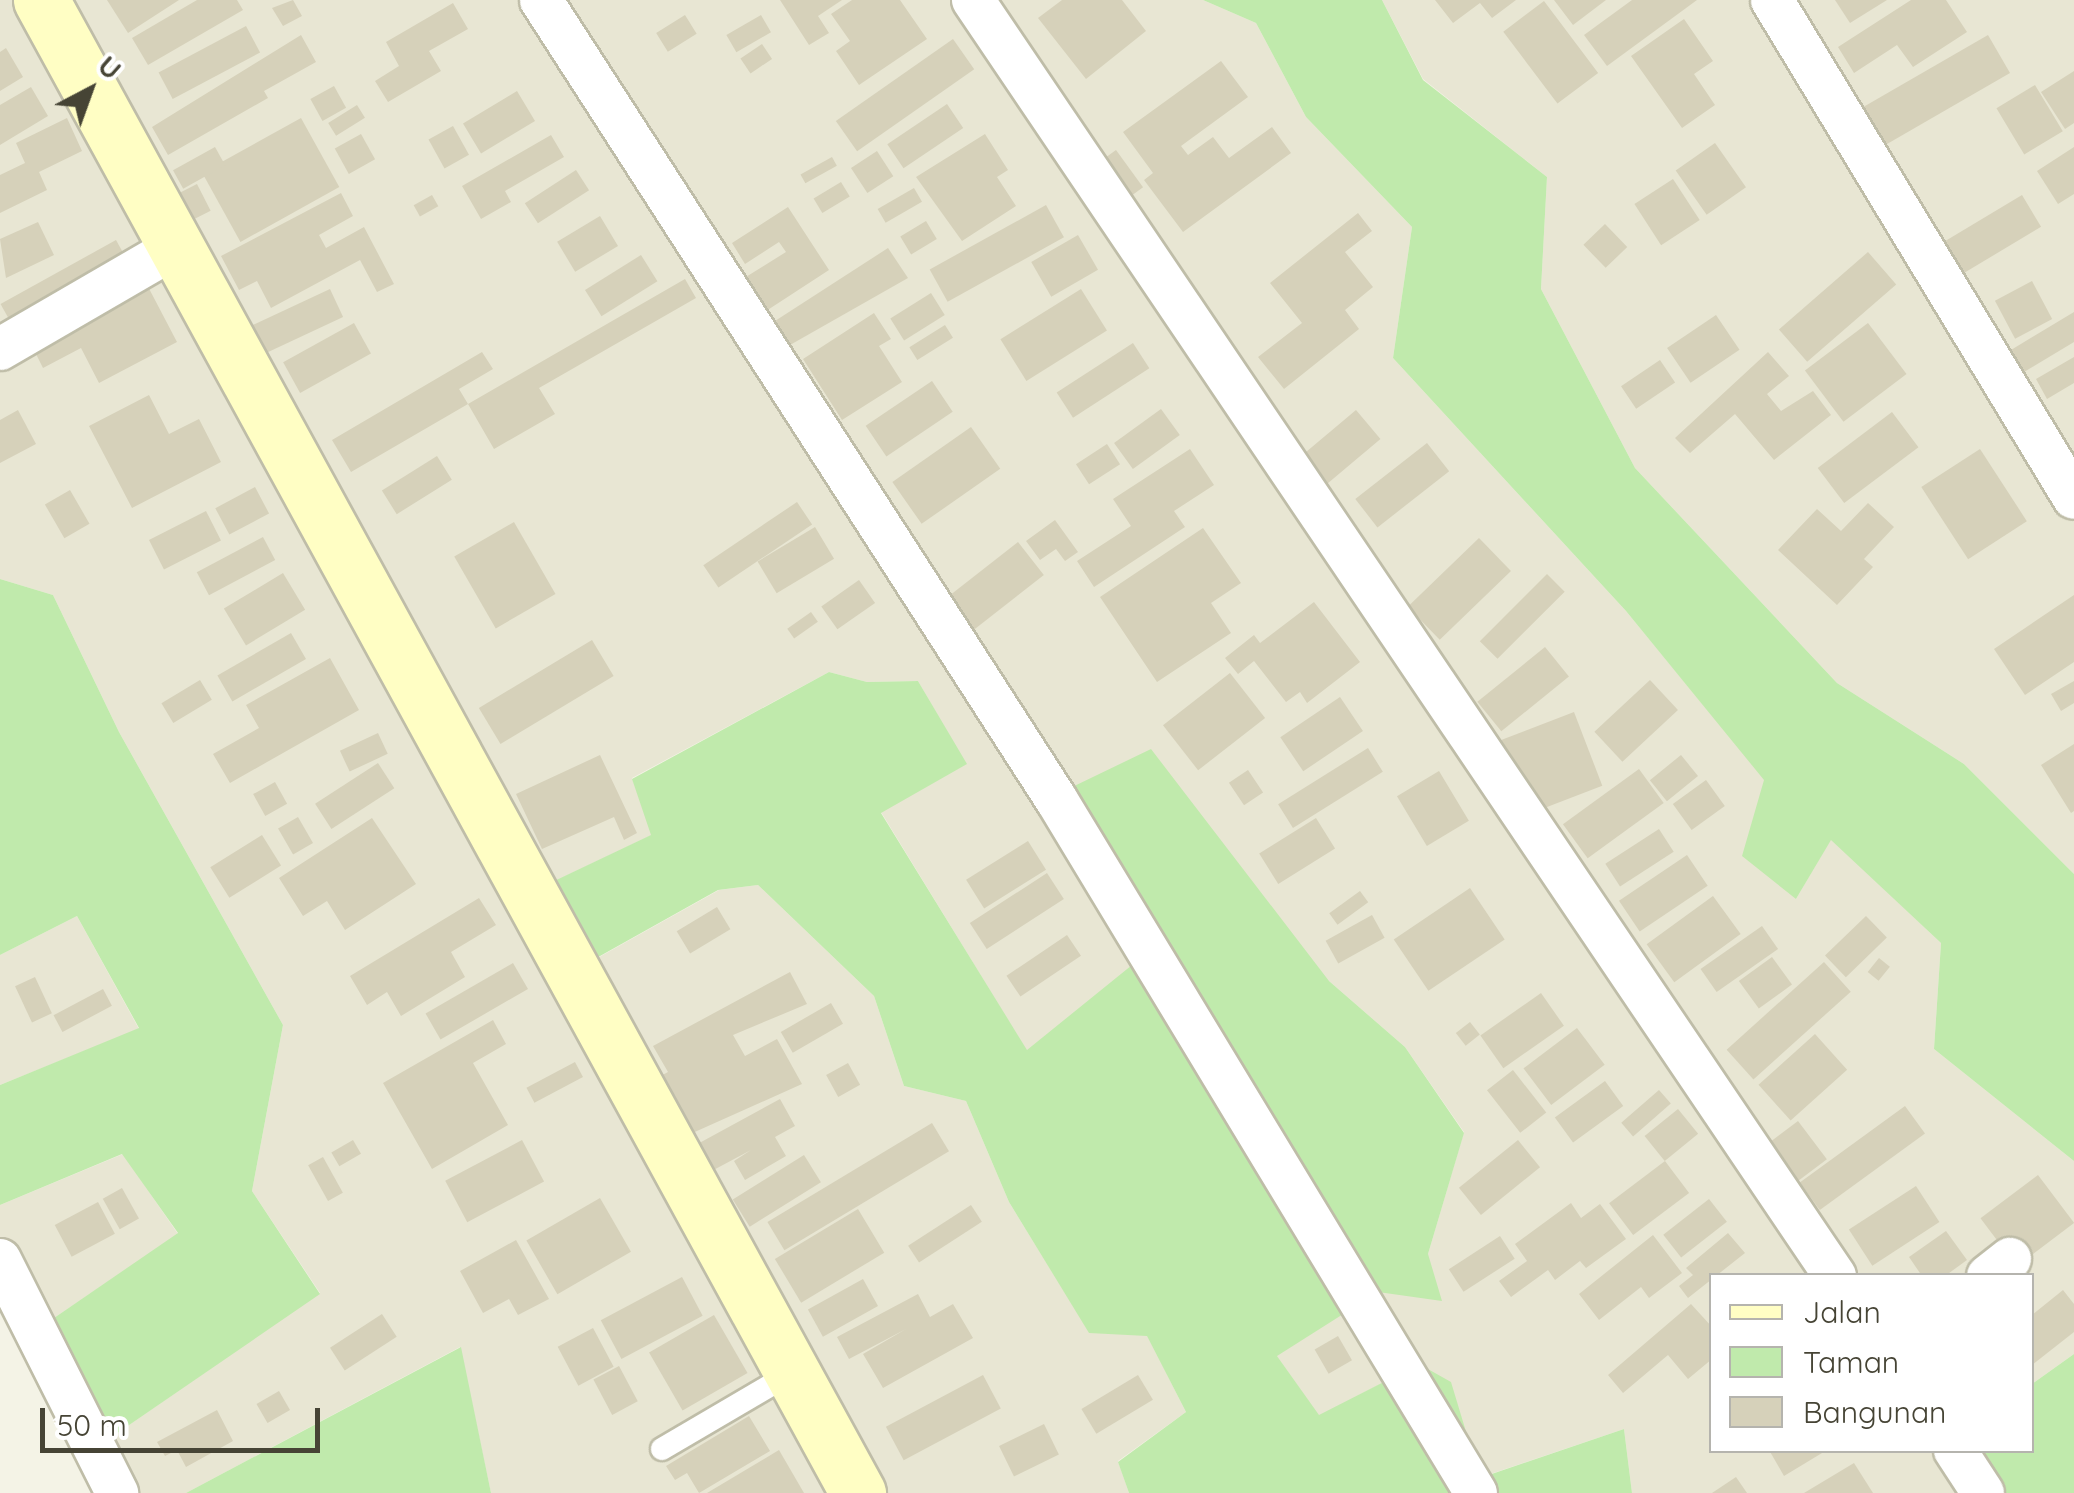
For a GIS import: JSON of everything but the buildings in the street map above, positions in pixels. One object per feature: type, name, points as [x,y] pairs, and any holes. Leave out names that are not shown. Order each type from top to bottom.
[{"type":"street","points":[[41,0],[858,1493]]},
{"type":"street","points":[[541,0],[1056,799],[1476,1493]]},
{"type":"street","points":[[973,0],[1834,1273]]},
{"type":"street","points":[[1772,0],[2074,498]]},
{"type":"street","points":[[0,348],[178,246]]},
{"type":"street","points":[[0,1260],[117,1493]]},
{"type":"street","points":[[1957,1453],[1984,1493]]},
{"type":"lane","points":[[662,1450],[790,1374]]},
{"type":"shaded area","points":[[0,0],[1203,0],[1256,23],[1306,117],[1412,227],[1393,358],[1626,611],[1765,780],[1796,899],[1831,839],[1941,943],[1934,1049],[2074,1161],[2074,1354],[2034,1383],[2034,1273],[1709,1273],[1709,1453],[1966,1453],[1994,1493],[1632,1493],[1624,1429],[1479,1478],[1419,1364],[1319,1416],[1276,1355],[1428,1254],[1464,1132],[1405,1047],[1329,981],[1159,944],[1027,1051],[881,812],[966,764],[918,681],[867,682],[829,672],[632,778],[652,835],[530,893],[576,970],[719,890],[758,885],[874,996],[904,1086],[966,1101],[1009,1202],[1089,1332],[1147,1335],[1186,1412],[1118,1461],[1129,1493],[491,1493],[460,1347],[186,1493],[124,1493],[100,1445],[320,1293],[252,1191],[283,1025],[119,732],[53,595],[0,579]]},
{"type":"shaded area","points":[[1382,0],[2074,0],[2074,874],[1964,764],[1837,683],[1635,468],[1541,289],[1547,177],[1423,79]]},
{"type":"shaded area","points":[[77,916],[139,1029],[0,1085],[0,955]]},
{"type":"shaded area","points":[[123,1154],[178,1234],[38,1329],[0,1247],[0,1205]]},
{"type":"green space","points":[[1203,0],[1382,0],[1423,80],[1547,177],[1541,289],[1635,468],[1837,683],[1964,764],[2074,874],[2074,1161],[1934,1049],[1941,943],[1831,840],[1796,899],[1742,856],[1764,780],[1626,611],[1393,358],[1412,227],[1306,117],[1256,23]]},
{"type":"green space","points":[[0,579],[53,595],[119,732],[283,1025],[252,1191],[320,1294],[100,1445],[38,1329],[178,1233],[122,1154],[0,1205],[0,1085],[139,1028],[77,916],[0,955]]},
{"type":"green space","points":[[829,672],[867,682],[918,681],[967,764],[881,813],[1027,1050],[1158,944],[1066,790],[1151,749],[1329,981],[1405,1047],[1464,1133],[1428,1254],[1442,1301],[1378,1292],[1277,1356],[1319,1415],[1419,1364],[1451,1382],[1480,1478],[1624,1429],[1632,1493],[1129,1493],[1118,1462],[1186,1412],[1147,1336],[1089,1333],[1009,1202],[966,1101],[904,1086],[874,996],[758,885],[718,890],[575,970],[529,893],[651,835],[632,779]]},
{"type":"green space","points":[[461,1347],[491,1493],[186,1493]]},
{"type":"green space","points":[[2074,1354],[2074,1493],[1994,1493],[1966,1453],[2034,1453],[2034,1383]]}]
